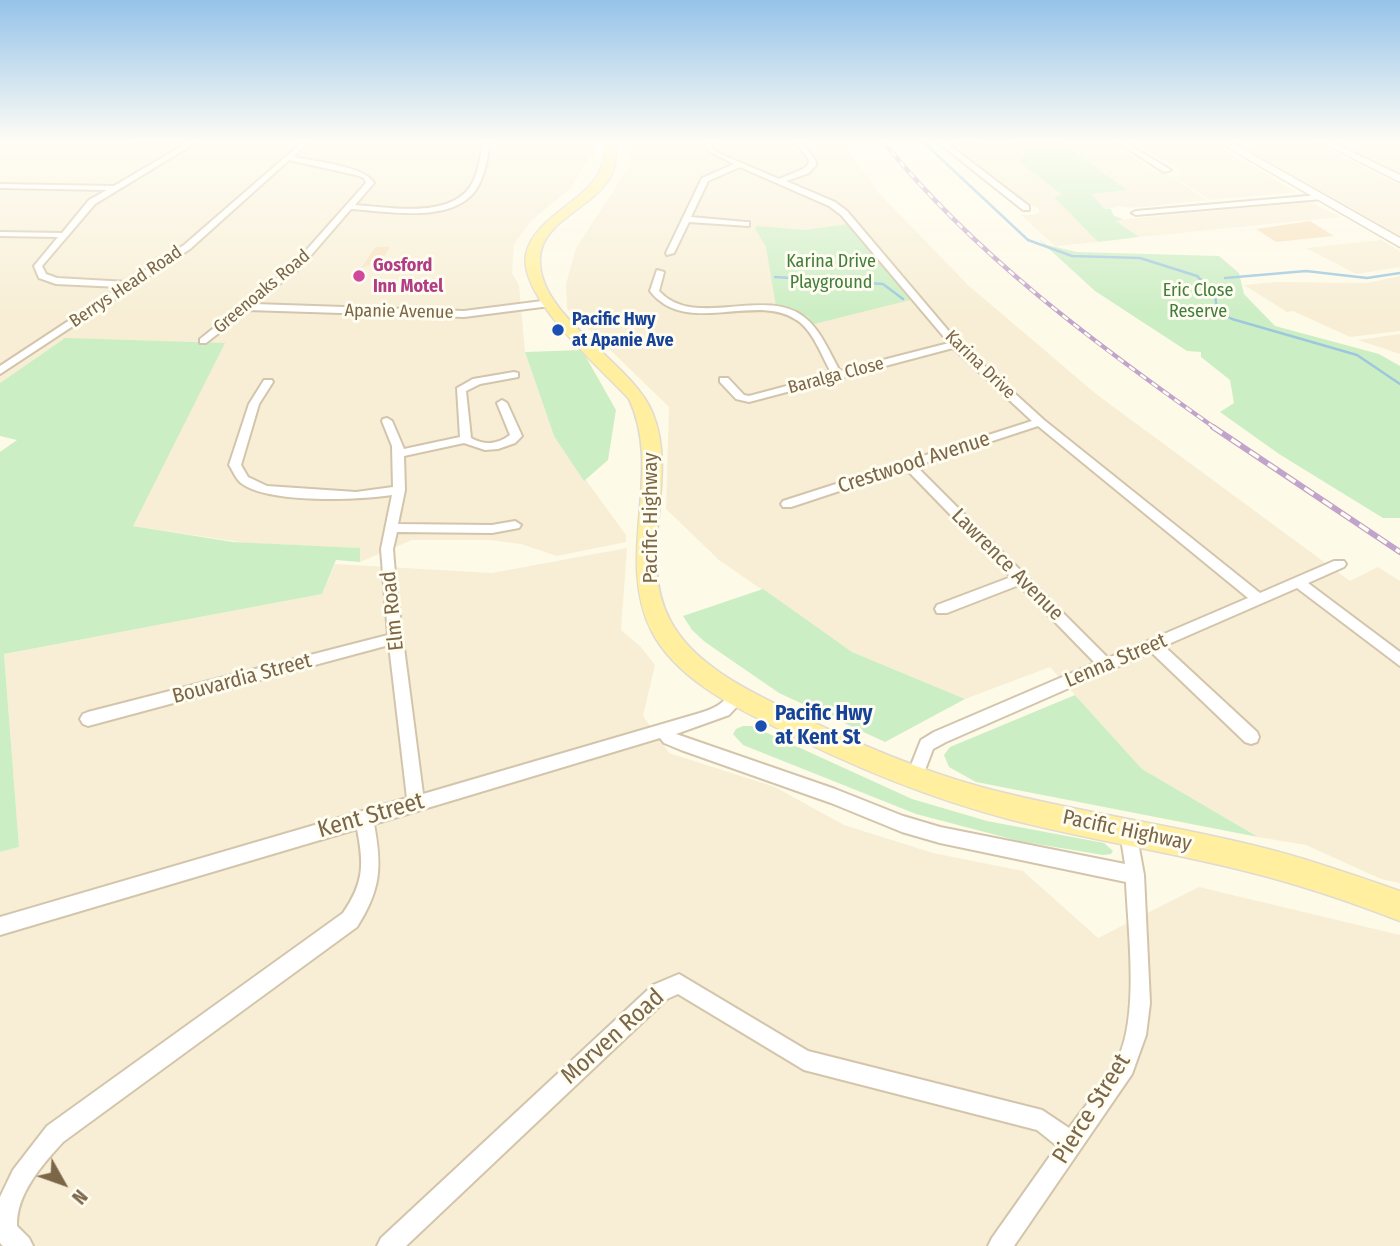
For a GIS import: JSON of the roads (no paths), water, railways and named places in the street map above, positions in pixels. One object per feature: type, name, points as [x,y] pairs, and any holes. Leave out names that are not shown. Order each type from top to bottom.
[{"type":"main road","name":"Pacific Highway","points":[[583,198],[545,231],[531,253],[539,285],[550,303],[637,397],[645,415],[651,442],[647,574],[651,599],[662,629],[692,662],[738,697],[795,726],[914,778],[1011,807],[1272,864],[1400,906]]},
{"type":"main road","points":[[1322,198],[1400,243]]},
{"type":"street","points":[[98,198],[92,202],[38,266],[42,276],[56,281],[131,285]]},
{"type":"street","name":"Berrys Head Road","points":[[0,371],[187,247],[242,198]]},
{"type":"street","name":"Greenoaks Road","points":[[203,341],[297,267],[359,198]]},
{"type":"street","points":[[351,207],[430,210],[456,205],[463,198]]},
{"type":"street","points":[[670,253],[698,198]]},
{"type":"street","name":"Karina Drive","points":[[819,198],[844,213],[955,344],[1040,422],[1258,599]]},
{"type":"street","points":[[1013,198],[1026,208]]},
{"type":"street","points":[[1136,214],[1308,198]]},
{"type":"street","points":[[687,219],[746,225]]},
{"type":"street","points":[[0,234],[63,235]]},
{"type":"street","points":[[660,272],[654,291],[661,301],[668,305],[699,309],[777,310],[798,317],[806,324],[838,376]]},
{"type":"street","name":"Apanie Avenue","points":[[247,307],[464,314],[550,303]]},
{"type":"street","name":"Baralga Close","points":[[724,380],[740,397],[749,399],[955,344]]},
{"type":"street","points":[[466,439],[461,390],[477,381],[514,375]]},
{"type":"street","points":[[268,382],[254,404],[235,465],[244,480],[265,490],[278,491],[356,496],[399,490]]},
{"type":"street","points":[[398,454],[466,439],[478,447],[485,447],[513,439],[516,436],[502,403]]},
{"type":"street","name":"Elm Road","points":[[387,421],[398,446],[399,490],[387,550],[416,803]]},
{"type":"street","name":"Crestwood Avenue","points":[[787,504],[1040,422]]},
{"type":"street","name":"Lawrence Avenue","points":[[908,465],[1106,665]]},
{"type":"street","points":[[392,528],[492,529],[515,525]]},
{"type":"street","name":"Lenna Street","points":[[914,778],[927,746],[940,737],[1339,564]]},
{"type":"street","points":[[942,608],[1021,579]]},
{"type":"street","points":[[1298,582],[1400,660]]},
{"type":"street","name":"Bouvardia Street","points":[[88,719],[396,639]]},
{"type":"street","points":[[1153,645],[1251,737]]},
{"type":"street","name":"Kent Street","points":[[0,926],[663,730],[724,710],[738,697]]},
{"type":"street","name":"Pacific Highway","points":[[663,730],[670,738],[687,746],[835,797],[902,824],[980,845],[1135,875]]},
{"type":"street","points":[[21,1246],[6,1232],[2,1217],[7,1200],[26,1165],[55,1134],[350,920],[366,898],[371,878],[364,818]]},
{"type":"street","name":"Pierce Street","points":[[1000,1246],[1125,1067],[1136,1035],[1140,1003],[1135,875],[1129,832]]},
{"type":"street","name":"Morven Road","points":[[389,1246],[660,992],[679,984],[804,1060],[1042,1121],[1073,1144]]},
{"type":"waterway","points":[[983,198],[1028,240],[1072,256],[1140,258],[1197,276],[1215,294],[1217,311],[1232,319],[1357,355],[1400,384]]},
{"type":"waterway","points":[[1225,278],[1306,271],[1367,278],[1400,273]]},
{"type":"waterway","points":[[775,277],[883,284],[903,299]]},
{"type":"railway","points":[[933,198],[996,260],[1038,296],[1215,428]]},
{"type":"railway","points":[[1213,427],[1400,552]]},
{"type":"place","name":"Gosford Inn Motel","points":[[359,276]]},
{"type":"place","name":"Pacific Hwy at Apanie Ave","points":[[558,330]]},
{"type":"place","name":"Pacific Hwy at Kent St","points":[[761,726]]},
{"type":"park label","name":"Karina Drive Playground","points":[[831,272]]},
{"type":"park label","name":"Eric Close Reserve","points":[[1198,301]]}]
